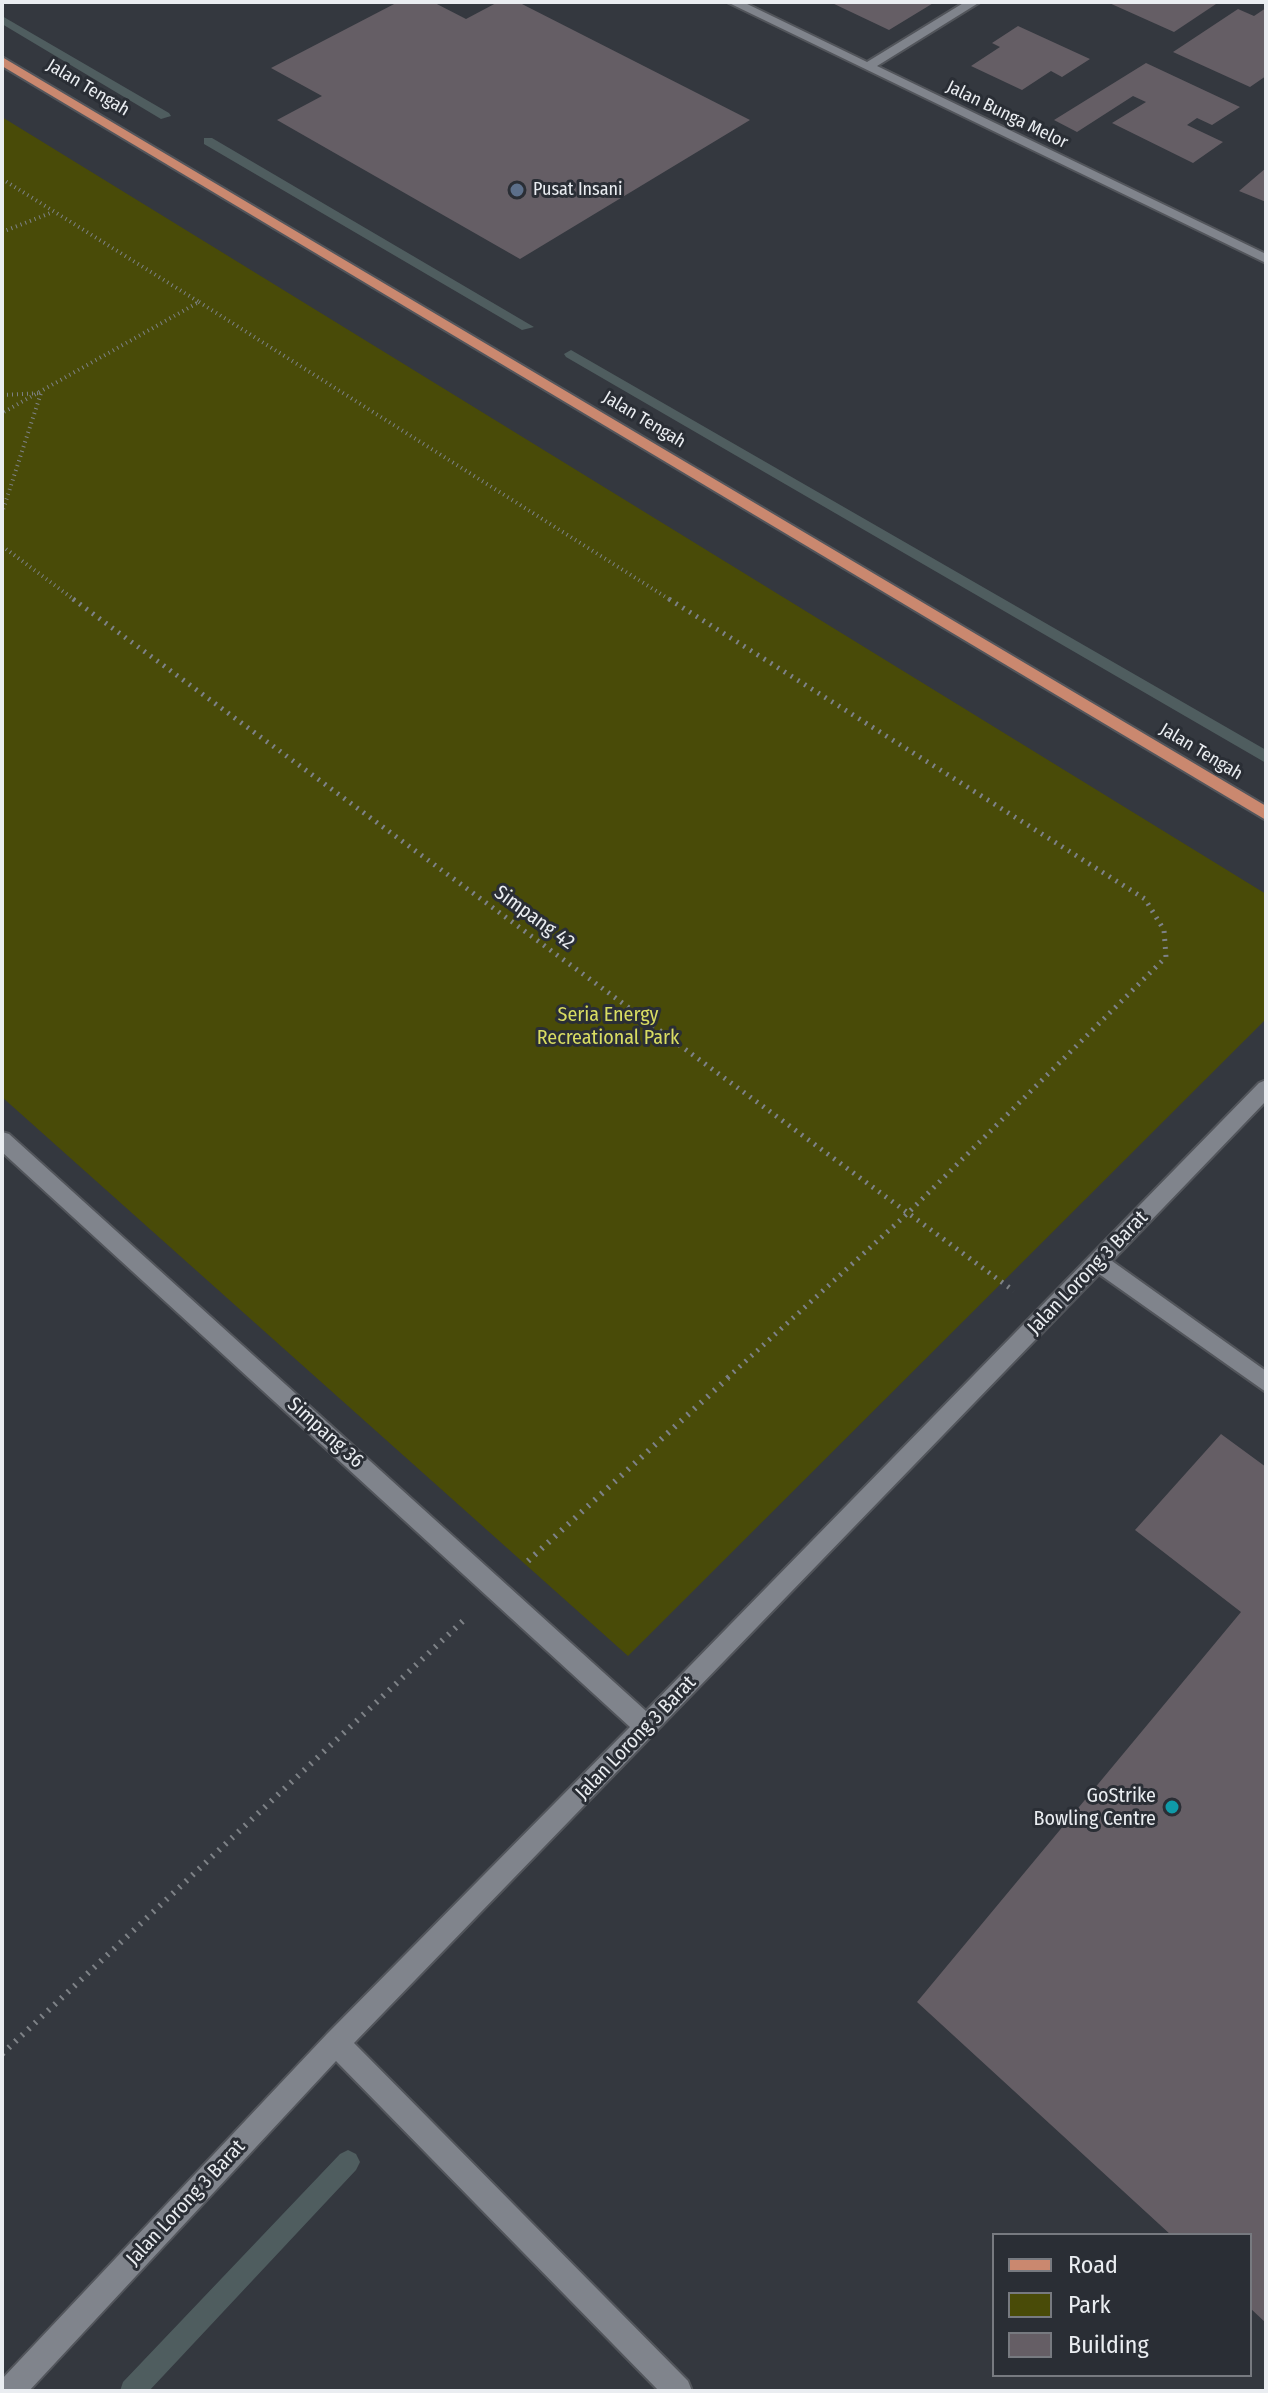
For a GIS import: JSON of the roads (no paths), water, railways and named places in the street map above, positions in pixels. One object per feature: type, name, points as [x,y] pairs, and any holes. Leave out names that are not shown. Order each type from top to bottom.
[{"type":"main road","name":"Jalan Tengah","points":[[2,61],[1266,814]]},
{"type":"street","name":"Jalan Bunga Melor","points":[[733,2],[1266,259]]},
{"type":"street","points":[[867,67],[974,2]]},
{"type":"street","name":"Jalan Lorong 3 Barat","points":[[10,2391],[336,2043],[1266,1088]]},
{"type":"street","name":"Simpang 36","points":[[2,1140],[647,1727]]},
{"type":"street","points":[[1098,1262],[1266,1383]]},
{"type":"street","points":[[336,2043],[678,2391]]},
{"type":"waterway","points":[[2,19],[165,116]]},
{"type":"waterway","points":[[208,141],[527,327]]},
{"type":"waterway","points":[[571,354],[1266,757]]},
{"type":"waterway","points":[[132,2391],[348,2162]]},
{"type":"place","name":"Pusat Insani","points":[[517,190]]},
{"type":"place","name":"GoStrike Bowling Centre","points":[[1172,1807]]},
{"type":"park label","name":"Seria Energy Recreational Park","points":[[608,1026]]}]
